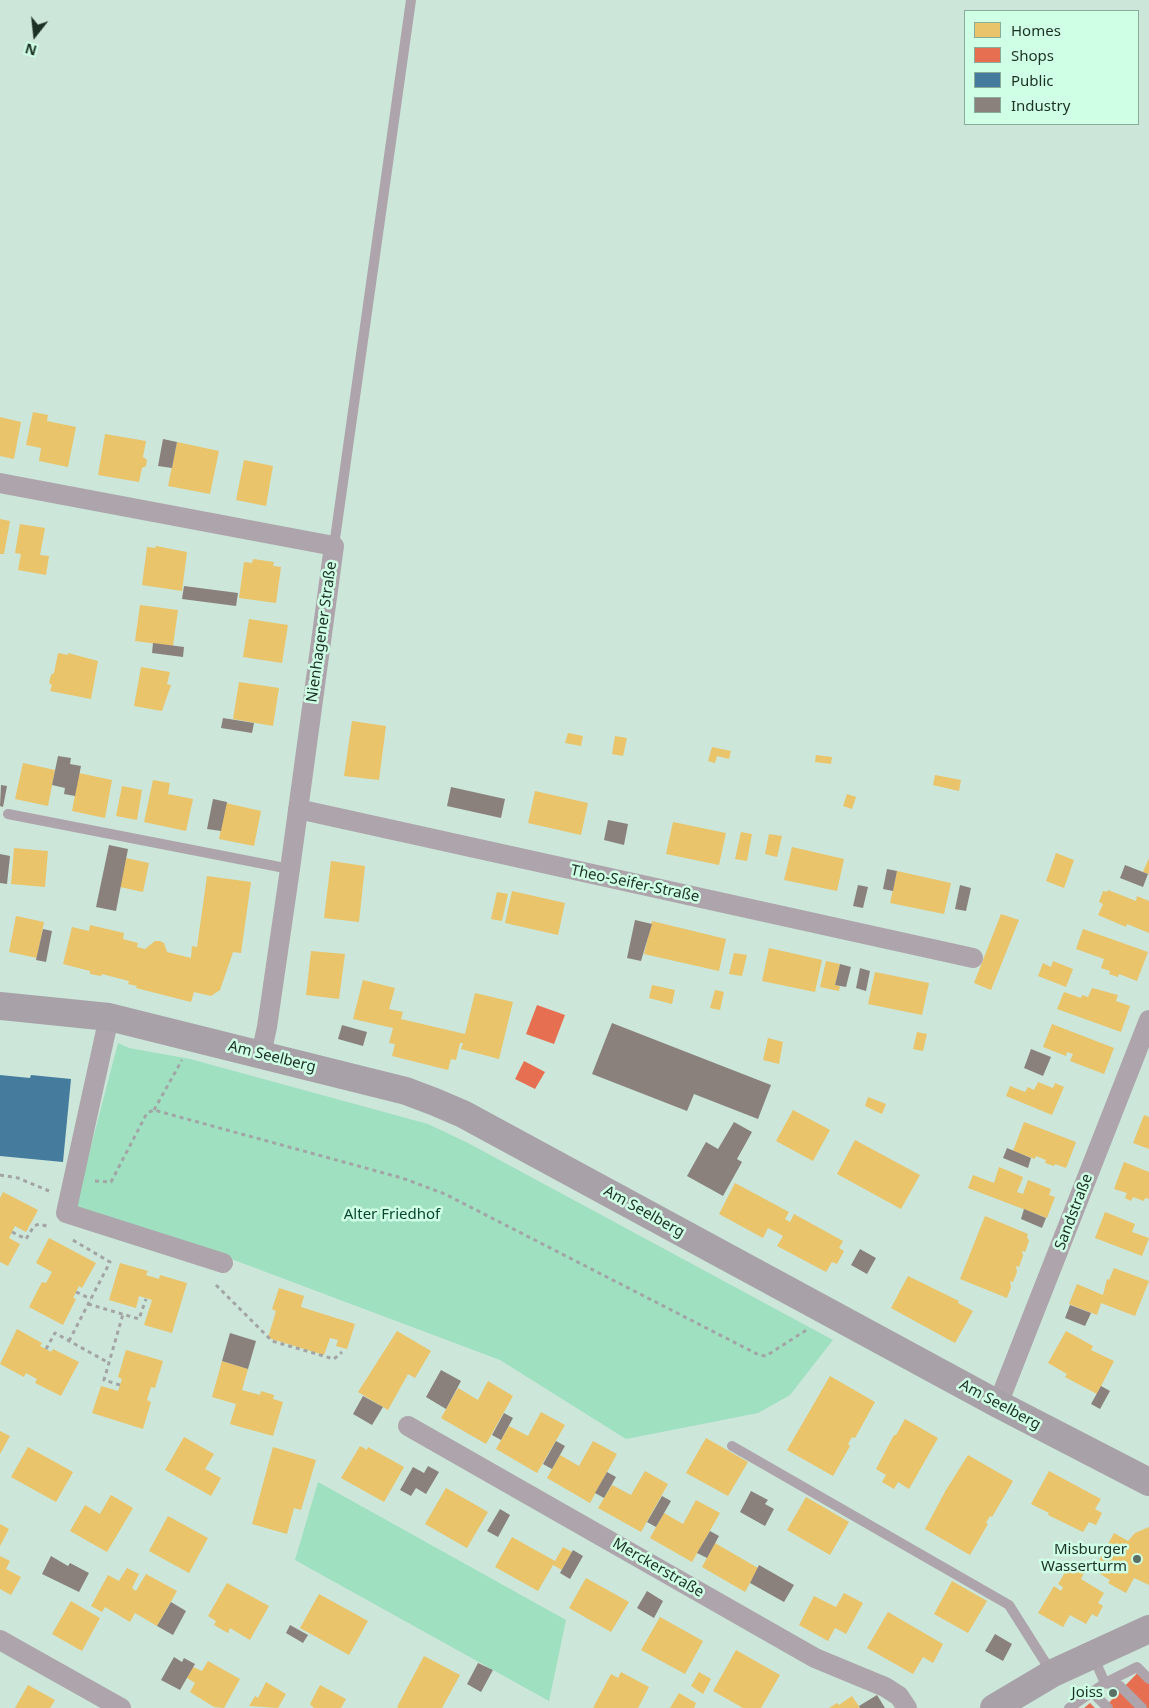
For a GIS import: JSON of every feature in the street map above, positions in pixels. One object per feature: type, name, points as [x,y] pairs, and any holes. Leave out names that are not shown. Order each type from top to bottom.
[{"type":"street","name":"Nienhagener Straße","points":[[0,484],[334,546],[267,1027],[260,1054]]},
{"type":"street","name":"Theo-Seifer-Straße","points":[[298,809],[973,958]]},
{"type":"street","name":"Am Seelberg","points":[[0,1006],[109,1017],[406,1091],[463,1114],[826,1312],[1149,1482]]},
{"type":"street","points":[[109,1017],[74,1179],[72,1208],[223,1262]]},
{"type":"street","name":"Sandstraße","points":[[998,1404],[1149,1020]]},
{"type":"street","name":"Merckerstraße","points":[[408,1426],[815,1658],[886,1687],[899,1696],[907,1708]]},
{"type":"street","points":[[994,1708],[1053,1674],[1149,1630]]},
{"type":"street","points":[[0,1640],[121,1708]]},
{"type":"lane","points":[[334,546],[411,0]]},
{"type":"lane","points":[[8,814],[290,869]]},
{"type":"lane","points":[[732,1446],[1009,1605],[1053,1674]]},
{"type":"lane","points":[[1092,1655],[1105,1683]]},
{"type":"lane","points":[[1069,1708],[1105,1683],[1137,1667],[1149,1679]]},
{"type":"lane","points":[[1105,1683],[1120,1686],[1142,1708]]},
{"type":"lane","points":[[1092,1692],[1108,1708]]},
{"type":"path","points":[[74,1179],[111,1182],[147,1113],[154,1110],[185,1054]]},
{"type":"path","points":[[154,1110],[402,1178],[445,1194],[759,1355],[766,1356],[787,1343],[814,1325],[826,1312]]},
{"type":"path","points":[[0,1175],[18,1178],[72,1208],[68,1237],[110,1262],[69,1341]]},
{"type":"path","points":[[12,1232],[26,1239],[34,1226],[47,1226],[54,1230]]},
{"type":"path","points":[[216,1285],[272,1341],[334,1359],[342,1352]]},
{"type":"path","points":[[76,1292],[90,1300]]},
{"type":"path","points":[[88,1304],[139,1319],[146,1299]]},
{"type":"path","points":[[120,1385],[104,1380],[123,1314]]},
{"type":"path","points":[[46,1349],[55,1333],[109,1363]]},
{"type":"green space","name":"Alter Friedhof","points":[[118,1043],[129,1048],[190,1059],[428,1124],[468,1143],[833,1340],[790,1395],[758,1413],[626,1439],[500,1360],[226,1257],[74,1211]]},
{"type":"green space","points":[[318,1482],[566,1620],[549,1701],[295,1560]]},
{"type":"building: Homes","points":[[33,412],[48,415],[47,421],[76,427],[68,467],[39,461],[41,448],[26,445]]},
{"type":"building: Homes","points":[[0,417],[21,422],[14,459],[0,456]]},
{"type":"building: Homes","points":[[105,434],[146,441],[143,457],[147,460],[146,466],[142,468],[139,482],[98,475]]},
{"type":"building: Homes","points":[[177,442],[219,451],[210,494],[168,486]]},
{"type":"building: Homes","points":[[244,460],[273,466],[266,506],[236,500]]},
{"type":"building: Homes","points":[[0,519],[10,521],[4,554],[0,554]]},
{"type":"building: Homes","points":[[20,524],[45,528],[40,555],[49,556],[46,575],[18,570],[21,554],[15,553]]},
{"type":"building: Homes","points":[[156,546],[187,552],[182,591],[142,585],[147,547],[155,548]]},
{"type":"building: Homes","points":[[253,559],[274,562],[273,566],[281,567],[276,603],[239,598],[244,562],[252,563]]},
{"type":"building: Homes","points":[[140,605],[178,610],[173,646],[135,641]]},
{"type":"building: Homes","points":[[249,619],[288,625],[282,663],[243,657]]},
{"type":"building: Homes","points":[[58,653],[68,655],[68,653],[98,661],[91,699],[50,691],[52,685],[49,683],[51,675],[54,673]]},
{"type":"building: Homes","points":[[141,667],[170,672],[167,684],[171,685],[162,711],[134,706]]},
{"type":"building: Homes","points":[[239,682],[279,688],[273,726],[233,719]]},
{"type":"building: Homes","points":[[352,721],[386,726],[379,780],[344,776]]},
{"type":"building: Homes","points":[[568,733],[583,736],[581,746],[565,743]]},
{"type":"building: Homes","points":[[615,736],[627,738],[623,756],[612,754]]},
{"type":"building: Homes","points":[[712,747],[731,751],[729,759],[717,756],[715,763],[708,761]]},
{"type":"building: Homes","points":[[816,755],[832,757],[831,764],[815,762]]},
{"type":"building: Homes","points":[[23,763],[55,770],[48,806],[15,799]]},
{"type":"building: Homes","points":[[79,773],[112,780],[105,818],[72,811]]},
{"type":"building: Homes","points":[[935,775],[961,780],[959,791],[933,785]]},
{"type":"building: Homes","points":[[153,780],[170,783],[168,794],[193,799],[186,831],[144,822]]},
{"type":"building: Homes","points":[[122,786],[142,790],[137,820],[116,816]]},
{"type":"building: Homes","points":[[535,791],[588,803],[581,835],[528,823]]},
{"type":"building: Homes","points":[[847,794],[856,797],[852,809],[843,806]]},
{"type":"building: Homes","points":[[226,803],[261,811],[254,846],[219,839]]},
{"type":"building: Homes","points":[[673,822],[726,833],[719,865],[666,854]]},
{"type":"building: Homes","points":[[741,832],[752,834],[747,861],[735,859]]},
{"type":"building: Homes","points":[[769,834],[782,836],[777,857],[765,854]]},
{"type":"building: Homes","points":[[792,847],[844,859],[837,891],[784,880]]},
{"type":"building: Homes","points":[[14,848],[48,851],[45,887],[11,884]]},
{"type":"building: Homes","points":[[1056,853],[1074,860],[1064,888],[1046,881]]},
{"type":"building: Homes","points":[[126,858],[149,863],[143,892],[120,887]]},
{"type":"building: Homes","points":[[1149,858],[1149,874],[1143,872]]},
{"type":"building: Homes","points":[[331,861],[365,866],[359,922],[324,918]]},
{"type":"building: Homes","points":[[897,871],[951,883],[944,914],[890,903]]},
{"type":"building: Homes","points":[[207,876],[251,882],[241,953],[233,952],[220,990],[211,996],[194,992],[191,1002],[136,988],[137,986],[128,984],[129,981],[102,974],[101,976],[90,974],[90,971],[63,964],[72,927],[89,931],[90,925],[124,933],[123,939],[138,943],[137,947],[145,949],[155,941],[160,941],[164,943],[167,952],[191,958],[192,946],[197,947]]},
{"type":"building: Homes","points":[[1108,890],[1136,901],[1137,896],[1149,901],[1149,933],[1127,924],[1126,927],[1098,915],[1103,904],[1099,902],[1103,891],[1107,892]]},
{"type":"building: Homes","points":[[512,891],[565,903],[558,935],[505,923]]},
{"type":"building: Homes","points":[[497,892],[508,894],[502,921],[491,919]]},
{"type":"building: Homes","points":[[1001,914],[1019,920],[991,990],[974,983]]},
{"type":"building: Homes","points":[[16,916],[44,922],[37,958],[9,952]]},
{"type":"building: Homes","points":[[652,921],[726,939],[719,971],[644,954]]},
{"type":"building: Homes","points":[[1083,929],[1148,952],[1137,981],[1119,974],[1118,977],[1109,974],[1110,971],[1101,968],[1104,959],[1076,949]]},
{"type":"building: Homes","points":[[769,948],[822,960],[815,992],[762,981]]},
{"type":"building: Homes","points":[[311,951],[345,954],[339,999],[306,995]]},
{"type":"building: Homes","points":[[734,953],[747,955],[742,976],[729,974]]},
{"type":"building: Homes","points":[[826,961],[840,964],[835,985],[840,986],[839,991],[820,987]]},
{"type":"building: Homes","points":[[1053,961],[1073,969],[1066,987],[1038,976],[1043,963],[1051,967]]},
{"type":"building: Homes","points":[[875,972],[929,983],[922,1015],[868,1004]]},
{"type":"building: Homes","points":[[363,980],[395,988],[389,1009],[403,1012],[401,1019],[465,1034],[475,993],[513,1002],[499,1059],[461,1049],[463,1043],[460,1043],[456,1060],[451,1059],[448,1070],[392,1056],[395,1044],[389,1043],[393,1028],[353,1019]]},
{"type":"building: Homes","points":[[652,985],[675,990],[672,1004],[649,998]]},
{"type":"building: Homes","points":[[1092,988],[1118,995],[1116,1001],[1130,1006],[1121,1032],[1057,1009],[1064,992],[1081,998],[1082,995],[1088,997]]},
{"type":"building: Homes","points":[[715,990],[724,992],[720,1010],[710,1008]]},
{"type":"building: Homes","points":[[1052,1024],[1114,1048],[1104,1074],[1070,1061],[1073,1054],[1067,1052],[1066,1056],[1043,1047]]},
{"type":"building: Homes","points":[[917,1032],[927,1034],[923,1051],[913,1049]]},
{"type":"building: Homes","points":[[768,1038],[783,1042],[779,1064],[763,1060]]},
{"type":"building: Homes","points":[[1038,1082],[1053,1088],[1055,1083],[1064,1087],[1052,1115],[1006,1096],[1010,1086],[1025,1092],[1028,1087],[1034,1090]]},
{"type":"building: Homes","points":[[868,1097],[886,1104],[882,1114],[865,1106]]},
{"type":"building: Homes","points":[[793,1110],[830,1130],[813,1161],[776,1141]]},
{"type":"building: Homes","points":[[1144,1115],[1149,1117],[1149,1149],[1133,1143]]},
{"type":"building: Homes","points":[[1024,1122],[1076,1142],[1066,1168],[1045,1163],[1046,1160],[1036,1156],[1035,1159],[1013,1151]]},
{"type":"building: Homes","points":[[855,1140],[920,1175],[901,1209],[837,1174]]},
{"type":"building: Homes","points":[[1124,1162],[1149,1172],[1149,1199],[1145,1198],[1144,1201],[1133,1197],[1131,1201],[1125,1198],[1127,1193],[1114,1189]]},
{"type":"building: Homes","points":[[999,1167],[1023,1177],[1017,1192],[1023,1194],[1028,1180],[1051,1189],[1049,1195],[1055,1197],[1047,1218],[968,1188],[973,1175],[994,1183]]},
{"type":"building: Homes","points":[[735,1183],[789,1212],[785,1219],[790,1222],[794,1214],[843,1241],[839,1248],[844,1251],[837,1264],[832,1262],[826,1272],[777,1246],[783,1236],[778,1233],[768,1228],[763,1238],[719,1214]]},
{"type":"building: Homes","points":[[3,1192],[38,1210],[26,1232],[15,1226],[9,1238],[20,1244],[8,1266],[0,1262],[0,1198]]},
{"type":"building: Homes","points":[[1105,1212],[1135,1224],[1132,1232],[1149,1238],[1142,1256],[1095,1238]]},
{"type":"building: Homes","points":[[985,1216],[1028,1234],[1029,1241],[1025,1252],[1022,1251],[1023,1256],[1019,1267],[1016,1266],[1017,1272],[1013,1282],[1010,1281],[1011,1287],[1007,1298],[960,1279]]},
{"type":"building: Homes","points":[[49,1238],[96,1263],[82,1288],[79,1286],[73,1298],[76,1299],[63,1325],[29,1307],[42,1282],[46,1283],[52,1272],[36,1263]]},
{"type":"building: Homes","points":[[120,1263],[148,1271],[146,1275],[159,1279],[160,1275],[187,1283],[172,1333],[144,1325],[152,1300],[139,1296],[136,1308],[109,1300]]},
{"type":"building: Homes","points":[[1114,1268],[1149,1281],[1135,1316],[1101,1303],[1097,1315],[1069,1304],[1077,1284],[1103,1295],[1107,1279],[1109,1280]]},
{"type":"building: Homes","points":[[908,1276],[959,1301],[958,1303],[973,1311],[955,1343],[891,1308]]},
{"type":"building: Homes","points":[[279,1288],[304,1296],[301,1307],[355,1324],[347,1349],[336,1346],[338,1340],[330,1338],[324,1355],[268,1338],[276,1311],[272,1309]]},
{"type":"building: Homes","points":[[17,1329],[42,1343],[40,1346],[51,1352],[53,1349],[79,1362],[61,1396],[35,1383],[37,1379],[26,1373],[24,1377],[0,1364]]},
{"type":"building: Homes","points":[[397,1331],[431,1351],[415,1378],[408,1374],[388,1410],[358,1392]]},
{"type":"building: Homes","points":[[1066,1331],[1093,1346],[1091,1350],[1114,1361],[1097,1394],[1065,1377],[1067,1374],[1048,1363]]},
{"type":"building: Homes","points":[[126,1350],[163,1361],[155,1388],[151,1387],[147,1400],[151,1402],[143,1429],[92,1413],[101,1386],[118,1391],[122,1379],[118,1377]]},
{"type":"building: Homes","points":[[222,1361],[248,1369],[242,1390],[260,1395],[261,1391],[274,1395],[273,1399],[283,1402],[273,1436],[230,1424],[236,1404],[212,1397]]},
{"type":"building: Homes","points":[[830,1376],[875,1402],[855,1438],[852,1437],[848,1444],[850,1446],[833,1476],[787,1450]]},
{"type":"building: Homes","points":[[488,1381],[513,1396],[486,1444],[441,1418],[458,1388],[478,1400]]},
{"type":"building: Homes","points":[[541,1412],[565,1425],[537,1473],[496,1449],[509,1426],[528,1436]]},
{"type":"building: Homes","points":[[905,1419],[938,1438],[909,1489],[898,1482],[894,1489],[882,1482],[886,1475],[876,1469]]},
{"type":"building: Homes","points":[[0,1431],[10,1436],[0,1454]]},
{"type":"building: Homes","points":[[184,1437],[214,1454],[205,1469],[221,1478],[211,1496],[165,1470]]},
{"type":"building: Homes","points":[[706,1438],[748,1462],[728,1496],[686,1473]]},
{"type":"building: Homes","points":[[593,1441],[617,1454],[590,1503],[547,1478],[560,1455],[579,1466]]},
{"type":"building: Homes","points":[[360,1446],[367,1450],[368,1447],[404,1467],[384,1502],[341,1478]]},
{"type":"building: Homes","points":[[28,1447],[73,1472],[56,1502],[11,1477]]},
{"type":"building: Homes","points":[[273,1447],[316,1460],[301,1510],[294,1508],[287,1534],[252,1524]]},
{"type":"building: Homes","points":[[968,1455],[1013,1481],[992,1517],[990,1516],[986,1523],[988,1524],[970,1555],[925,1529]]},
{"type":"building: Homes","points":[[645,1471],[668,1484],[641,1532],[598,1508],[612,1485],[631,1495]]},
{"type":"building: Homes","points":[[1049,1471],[1101,1499],[1095,1509],[1102,1513],[1096,1525],[1089,1522],[1083,1532],[1048,1515],[1049,1513],[1031,1504]]},
{"type":"building: Homes","points":[[446,1488],[488,1512],[467,1548],[425,1524]]},
{"type":"building: Homes","points":[[111,1495],[133,1508],[107,1552],[70,1531],[85,1505],[100,1514]]},
{"type":"building: Homes","points":[[806,1497],[849,1522],[830,1555],[787,1530]]},
{"type":"building: Homes","points":[[696,1500],[720,1513],[692,1562],[650,1538],[664,1513],[683,1524]]},
{"type":"building: Homes","points":[[168,1516],[208,1538],[189,1573],[149,1551]]},
{"type":"building: Homes","points":[[0,1524],[9,1529],[0,1546]]},
{"type":"building: Homes","points":[[1149,1527],[1149,1585],[1134,1578],[1126,1593],[1108,1583],[1110,1580],[1094,1570],[1114,1533],[1128,1541],[1135,1533]]},
{"type":"building: Homes","points":[[512,1537],[555,1561],[563,1547],[572,1552],[562,1570],[553,1565],[538,1591],[495,1567]]},
{"type":"building: Homes","points":[[715,1543],[758,1568],[745,1592],[702,1567]]},
{"type":"building: Homes","points":[[0,1556],[10,1561],[6,1569],[21,1577],[11,1595],[0,1589]]},
{"type":"building: Homes","points":[[1070,1564],[1084,1573],[1081,1579],[1104,1593],[1098,1603],[1103,1606],[1097,1617],[1092,1614],[1086,1624],[1070,1615],[1063,1627],[1038,1613],[1054,1586],[1061,1591],[1063,1587],[1058,1584]]},
{"type":"building: Homes","points":[[127,1568],[139,1574],[132,1588],[136,1591],[146,1574],[177,1591],[157,1626],[135,1613],[130,1622],[105,1607],[102,1612],[91,1606],[108,1575],[119,1581]]},
{"type":"building: Homes","points":[[586,1578],[629,1602],[611,1632],[569,1608]]},
{"type":"building: Homes","points":[[952,1581],[987,1601],[968,1633],[934,1614]]},
{"type":"building: Homes","points":[[227,1583],[269,1606],[250,1640],[230,1628],[228,1633],[214,1625],[216,1621],[208,1616]]},
{"type":"building: Homes","points":[[844,1593],[863,1603],[846,1634],[835,1628],[828,1641],[799,1625],[814,1596],[836,1607]]},
{"type":"building: Homes","points":[[319,1594],[368,1621],[349,1655],[300,1628]]},
{"type":"building: Homes","points":[[71,1601],[100,1618],[82,1651],[52,1634]]},
{"type":"building: Homes","points":[[888,1612],[943,1644],[933,1663],[923,1657],[913,1674],[867,1648]]},
{"type":"building: Homes","points":[[660,1617],[703,1641],[685,1674],[641,1650]]},
{"type":"building: Homes","points":[[736,1650],[780,1675],[761,1708],[743,1708],[713,1691]]},
{"type":"building: Homes","points":[[424,1656],[460,1675],[442,1708],[397,1707]]},
{"type":"building: Homes","points":[[208,1661],[240,1679],[224,1708],[214,1707],[190,1692],[195,1683],[187,1678],[193,1667],[202,1671]]},
{"type":"building: Homes","points":[[621,1672],[649,1687],[638,1708],[593,1708],[611,1674],[618,1678]]},
{"type":"building: Homes","points":[[699,1672],[711,1679],[703,1694],[691,1686]]},
{"type":"building: Homes","points":[[266,1682],[286,1694],[278,1708],[249,1706],[255,1696],[258,1698]]},
{"type":"building: Homes","points":[[28,1685],[55,1700],[50,1708],[15,1708]]},
{"type":"building: Homes","points":[[320,1685],[346,1699],[341,1708],[314,1708],[310,1704]]},
{"type":"building: Homes","points":[[679,1693],[696,1703],[694,1708],[670,1708]]},
{"type":"building: Homes","points":[[852,1696],[860,1708],[829,1708],[837,1703],[839,1705]]},
{"type":"building: Shops","points":[[537,1005],[565,1015],[554,1044],[526,1034]]},
{"type":"building: Shops","points":[[524,1061],[545,1072],[535,1089],[515,1079]]},
{"type":"building: Shops","points":[[1143,1667],[1149,1673],[1149,1708],[1104,1708]]},
{"type":"building: Shops","points":[[1090,1703],[1095,1708],[1084,1708]]},
{"type":"building: Public","points":[[0,1075],[30,1078],[31,1075],[71,1079],[63,1162],[0,1156]]},
{"type":"building: Industry","points":[[163,439],[177,442],[172,468],[158,466]]},
{"type":"building: Industry","points":[[184,586],[238,593],[236,606],[182,599]]},
{"type":"building: Industry","points":[[153,643],[184,647],[183,657],[152,653]]},
{"type":"building: Industry","points":[[223,718],[254,723],[252,733],[221,728]]},
{"type":"building: Industry","points":[[58,756],[71,758],[70,764],[81,766],[75,796],[64,794],[65,788],[52,785]]},
{"type":"building: Industry","points":[[1,785],[7,786],[3,807],[0,806]]},
{"type":"building: Industry","points":[[451,787],[505,799],[501,818],[447,806]]},
{"type":"building: Industry","points":[[213,799],[227,802],[221,831],[207,829]]},
{"type":"building: Industry","points":[[608,820],[628,824],[624,845],[604,840]]},
{"type":"building: Industry","points":[[109,845],[128,849],[116,911],[96,907]]},
{"type":"building: Industry","points":[[0,854],[10,856],[7,884],[0,883]]},
{"type":"building: Industry","points":[[1125,865],[1148,874],[1143,887],[1120,878]]},
{"type":"building: Industry","points":[[887,869],[897,871],[893,891],[883,889]]},
{"type":"building: Industry","points":[[858,885],[868,887],[863,908],[853,906]]},
{"type":"building: Industry","points":[[960,885],[971,888],[966,911],[955,909]]},
{"type":"building: Industry","points":[[635,920],[652,924],[641,961],[627,958]]},
{"type":"building: Industry","points":[[43,929],[52,931],[46,962],[36,960]]},
{"type":"building: Industry","points":[[840,964],[851,967],[846,987],[835,985]]},
{"type":"building: Industry","points":[[860,968],[870,971],[866,991],[856,988]]},
{"type":"building: Industry","points":[[612,1023],[771,1085],[758,1119],[694,1094],[687,1111],[592,1074]]},
{"type":"building: Industry","points":[[342,1025],[367,1032],[363,1046],[338,1039]]},
{"type":"building: Industry","points":[[1031,1049],[1051,1057],[1043,1076],[1024,1068]]},
{"type":"building: Industry","points":[[734,1122],[752,1132],[737,1159],[742,1162],[723,1196],[687,1176],[706,1142],[718,1149]]},
{"type":"building: Industry","points":[[1007,1148],[1031,1158],[1028,1168],[1003,1158]]},
{"type":"building: Industry","points":[[1024,1209],[1046,1218],[1042,1228],[1021,1219]]},
{"type":"building: Industry","points":[[860,1249],[876,1258],[867,1274],[851,1265]]},
{"type":"building: Industry","points":[[1070,1305],[1091,1313],[1085,1326],[1065,1318]]},
{"type":"building: Industry","points":[[230,1333],[256,1341],[248,1369],[222,1361]]},
{"type":"building: Industry","points":[[441,1370],[461,1381],[446,1409],[426,1397]]},
{"type":"building: Industry","points":[[1101,1386],[1110,1391],[1100,1409],[1091,1404]]},
{"type":"building: Industry","points":[[363,1396],[383,1407],[372,1425],[353,1414]]},
{"type":"building: Industry","points":[[504,1413],[513,1418],[501,1440],[492,1435]]},
{"type":"building: Industry","points":[[556,1441],[565,1446],[552,1469],[543,1464]]},
{"type":"building: Industry","points":[[428,1466],[439,1472],[426,1494],[416,1488],[411,1496],[400,1490],[413,1467],[424,1473]]},
{"type":"building: Industry","points":[[607,1472],[616,1477],[604,1498],[595,1493]]},
{"type":"building: Industry","points":[[751,1491],[768,1500],[765,1504],[774,1509],[765,1526],[740,1512]]},
{"type":"building: Industry","points":[[662,1496],[671,1501],[656,1527],[647,1522]]},
{"type":"building: Industry","points":[[500,1509],[510,1515],[498,1537],[487,1531]]},
{"type":"building: Industry","points":[[710,1531],[719,1536],[707,1558],[697,1553]]},
{"type":"building: Industry","points":[[573,1550],[583,1556],[570,1579],[560,1573]]},
{"type":"building: Industry","points":[[51,1556],[68,1566],[70,1563],[89,1573],[79,1592],[42,1574]]},
{"type":"building: Industry","points":[[759,1565],[794,1585],[784,1602],[750,1583]]},
{"type":"building: Industry","points":[[647,1591],[663,1601],[654,1618],[637,1608]]},
{"type":"building: Industry","points":[[171,1602],[186,1611],[173,1635],[157,1626]]},
{"type":"building: Industry","points":[[290,1625],[308,1635],[303,1643],[286,1633]]},
{"type":"building: Industry","points":[[995,1634],[1012,1644],[1003,1661],[985,1651]]},
{"type":"building: Industry","points":[[174,1657],[182,1662],[184,1658],[195,1664],[180,1690],[161,1680]]},
{"type":"building: Industry","points":[[478,1663],[493,1670],[481,1692],[467,1684]]},
{"type":"building: Industry","points":[[877,1695],[885,1708],[860,1708],[859,1706]]},
{"type":"place","name":"Misburger Wasserturm","points":[[1137,1559]]},
{"type":"place","name":"Joiss","points":[[1113,1693]]}]
